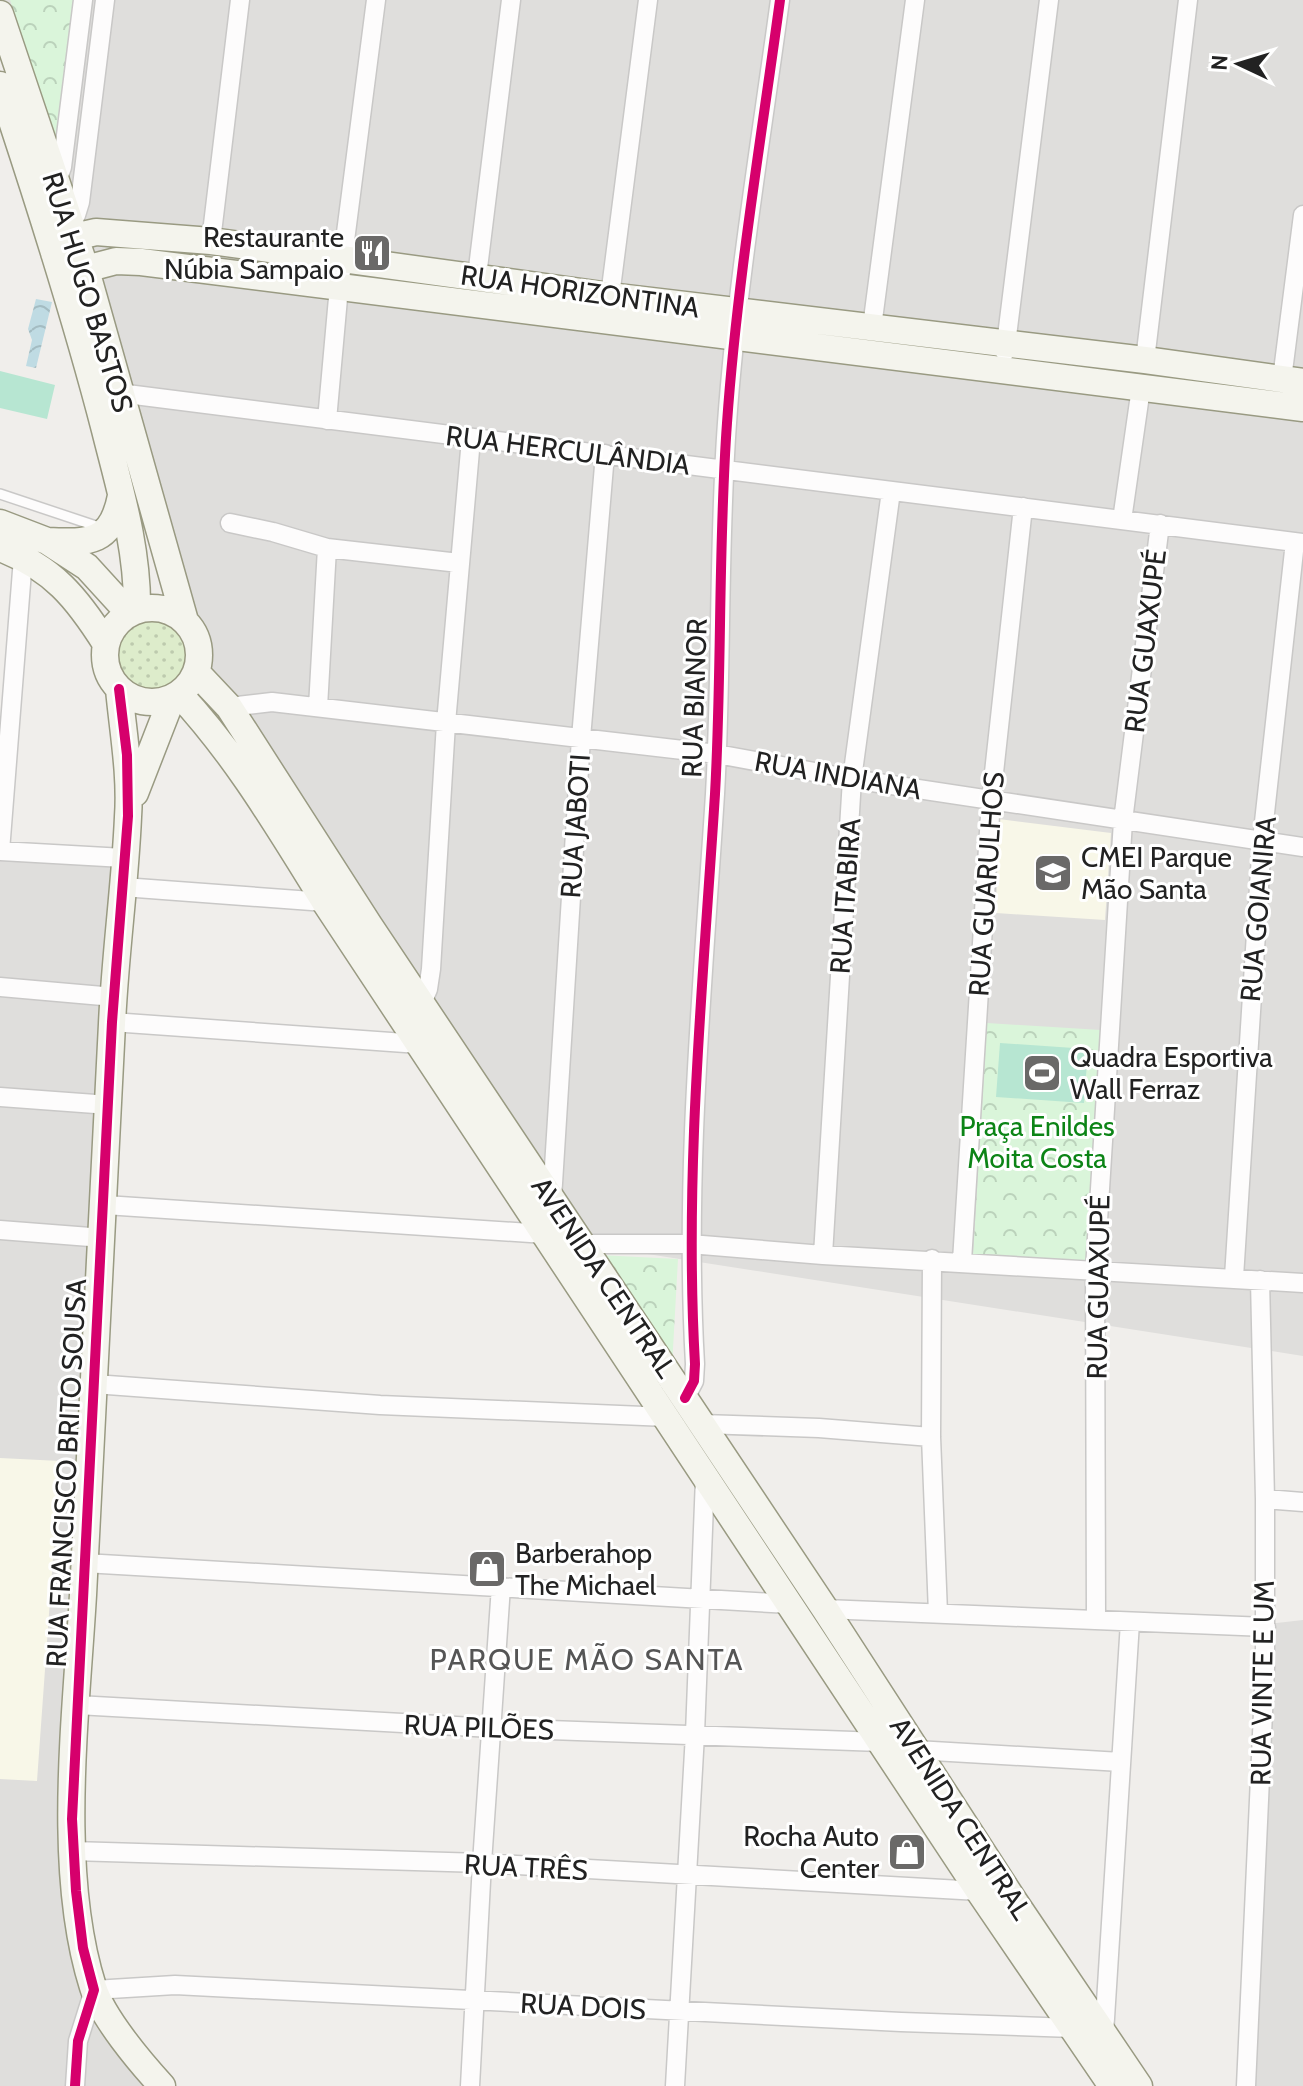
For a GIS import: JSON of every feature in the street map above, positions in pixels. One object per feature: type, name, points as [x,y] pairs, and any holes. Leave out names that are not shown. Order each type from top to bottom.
[{"type":"street","points":[[56,184],[62,167],[83,0]]},
{"type":"street","points":[[57,235],[76,215],[80,202],[105,0]]},
{"type":"street","points":[[211,241],[240,0]]},
{"type":"street","points":[[327,420],[339,287],[376,0]]},
{"type":"street","points":[[477,276],[511,0]]},
{"type":"street","points":[[610,296],[648,0]]},
{"type":"street","name":"RUA BIANOR","points":[[685,1398],[694,1381],[695,1364],[690,1244],[717,754],[724,469],[737,324],[780,0]]},
{"type":"street","points":[[872,327],[915,0]]},
{"type":"street","points":[[1003,370],[1049,0]]},
{"type":"street","points":[[1145,360],[1188,0]]},
{"type":"street","name":"RUA HUGO BASTOS","points":[[0,14],[56,184],[57,235],[86,270],[185,621]]},
{"type":"street","points":[[0,85],[57,235],[133,547],[133,612]]},
{"type":"street","points":[[1293,380],[1303,215]]},
{"type":"street","name":"RUA HORIZONTINA","points":[[57,235],[108,231],[211,241],[477,276],[610,296],[737,324],[1003,370],[1303,408]]},
{"type":"street","name":"RUA HORIZONTINA","points":[[86,270],[116,261],[141,262],[339,287],[737,324],[872,327],[1293,380]]},
{"type":"street","points":[[1122,520],[1141,388]]},
{"type":"street","name":"RUA HERCULÂNDIA","points":[[119,393],[1299,543]]},
{"type":"street","points":[[422,1003],[431,969],[446,723],[471,439]]},
{"type":"street","name":"RUA JABOTI","points":[[552,1199],[581,738],[605,454]]},
{"type":"street","name":"RUA ITABIRA","points":[[823,1255],[852,779],[891,491]]},
{"type":"street","points":[[47,541],[90,540],[109,530],[117,519],[121,495]]},
{"type":"street","name":"RUA GUARULHOS","points":[[962,1261],[991,800],[1023,507]]},
{"type":"street","points":[[0,523],[47,541],[87,567],[133,612]]},
{"type":"street","points":[[230,523],[327,548],[459,563]]},
{"type":"street","name":"RUA GUAXUPÉ","points":[[1096,1620],[1095,1269],[1123,821],[1160,524]]},
{"type":"street","name":"RUA GOIANIRA","points":[[1234,1277],[1262,840],[1299,543]]},
{"type":"street","points":[[318,707],[327,548]]},
{"type":"street","points":[[106,644],[77,599],[63,584],[12,553],[0,851],[124,858]]},
{"type":"street","points":[[128,816],[139,777],[176,696],[196,672],[198,645],[185,621],[163,609],[149,607],[133,612],[112,629],[106,644],[105,660],[110,676],[119,689],[131,698],[144,702],[159,702],[176,696]]},
{"type":"street","name":"AVENIDA CENTRAL","points":[[196,672],[229,707],[359,932],[419,1044],[979,1891],[1029,1944],[1104,2034],[1139,2086]]},
{"type":"street","points":[[119,689],[127,755],[128,816]]},
{"type":"street","name":"AVENIDA CENTRAL","points":[[176,696],[215,735],[325,902],[359,932],[422,1003],[916,1750],[1029,1944],[1073,2028],[1112,2086]]},
{"type":"street","name":"RUA INDIANA","points":[[229,707],[257,702],[318,707],[717,754],[852,779],[1303,847]]},
{"type":"street","name":"RUA FRANCISCO BRITO SOUSA","points":[[128,816],[113,1009],[72,1851],[83,1948],[94,1990],[139,2060],[162,2086]]},
{"type":"street","points":[[123,887],[325,902]]},
{"type":"street","points":[[0,987],[113,1009],[419,1044]]},
{"type":"street","points":[[0,1097],[109,1105]]},
{"type":"street","points":[[105,1205],[545,1234]]},
{"type":"street","points":[[0,1230],[103,1238]]},
{"type":"street","points":[[582,1244],[690,1244],[823,1255],[1303,1283]]},
{"type":"street","points":[[932,1259],[931,1437],[938,1613]]},
{"type":"street","name":"RUA VINTE E UM","points":[[1246,2086],[1266,1627],[1260,1280]]},
{"type":"street","points":[[94,1384],[380,1405],[667,1417]]},
{"type":"street","points":[[702,1424],[819,1428],[931,1437]]},
{"type":"street","points":[[675,2086],[695,1734],[705,1478]]},
{"type":"street","points":[[1265,1499],[1303,1502]]},
{"type":"street","points":[[84,1563],[790,1604]]},
{"type":"street","points":[[470,2086],[501,1586]]},
{"type":"street","points":[[825,1609],[1266,1627]]},
{"type":"street","points":[[1104,2034],[1130,1622]]},
{"type":"street","name":"RUA PILÕES","points":[[77,1705],[492,1728],[881,1742]]},
{"type":"street","points":[[916,1750],[1121,1762]]},
{"type":"street","name":"RUA TRÊS","points":[[72,1851],[482,1863],[979,1891]]},
{"type":"street","name":"RUA DOIS","points":[[94,1990],[216,1986],[1073,2028]]},
{"type":"street","points":[[75,2086],[78,2041],[94,1990]]},
{"type":"lane","points":[[0,494],[109,530]]},
{"type":"shaded area","points":[[0,0],[1303,0],[1303,1356],[564,1241],[193,679],[179,567],[0,8]]},
{"type":"shaded area","name":"CMEI Parque Mão Santa","points":[[999,819],[1111,833],[1105,920],[996,913]]},
{"type":"shaded area","points":[[0,848],[124,858],[74,1756],[87,1965],[168,2086],[0,2086]]},
{"type":"shaded area","points":[[0,1458],[60,1461],[37,1781],[0,1779]]},
{"type":"shaded area","points":[[1303,1620],[1303,2086],[1236,2086],[1257,1823],[1259,1625]]},
{"type":"green space","points":[[10,0],[76,0],[58,150]]},
{"type":"green space","points":[[0,371],[55,385],[47,419],[0,408]]},
{"type":"green space","points":[[152,617],[173,623],[183,633],[189,654],[183,675],[173,685],[152,691],[131,685],[121,675],[115,654],[121,633],[131,623]]},
{"type":"green space","name":"Praça Enildes Moita Costa","points":[[987,1023],[1101,1030],[1087,1262],[973,1255]]},
{"type":"green space","name":"Quadra Esportiva Wall Ferraz","points":[[1000,1043],[1088,1049],[1084,1103],[996,1097]]},
{"type":"green space","points":[[599,1255],[678,1259],[672,1367]]},
{"type":"water","points":[[36,299],[52,302],[36,368],[26,366],[32,340],[28,329]]},
{"type":"cycle path","points":[[685,1398],[694,1381],[695,1364],[693,1150],[715,794],[727,423],[743,264],[780,0]]},
{"type":"cycle path","points":[[75,2086],[78,2041],[94,1990],[83,1948],[72,1819],[112,1022],[128,816],[127,755],[119,689]]},
{"type":"place","name":"Restaurante Núbia Sampaio","points":[[372,253]]},
{"type":"place","name":"CMEI Parque Mão Santa","points":[[1053,873]]},
{"type":"place","name":"Quadra Esportiva Wall Ferraz","points":[[1042,1073]]},
{"type":"place","name":"Barberahop The Michael","points":[[487,1569]]},
{"type":"place","name":"Rocha Auto Center","points":[[907,1852]]},
{"type":"district","name":"PARQUE MÃO SANTA","points":[[587,1660]]}]
